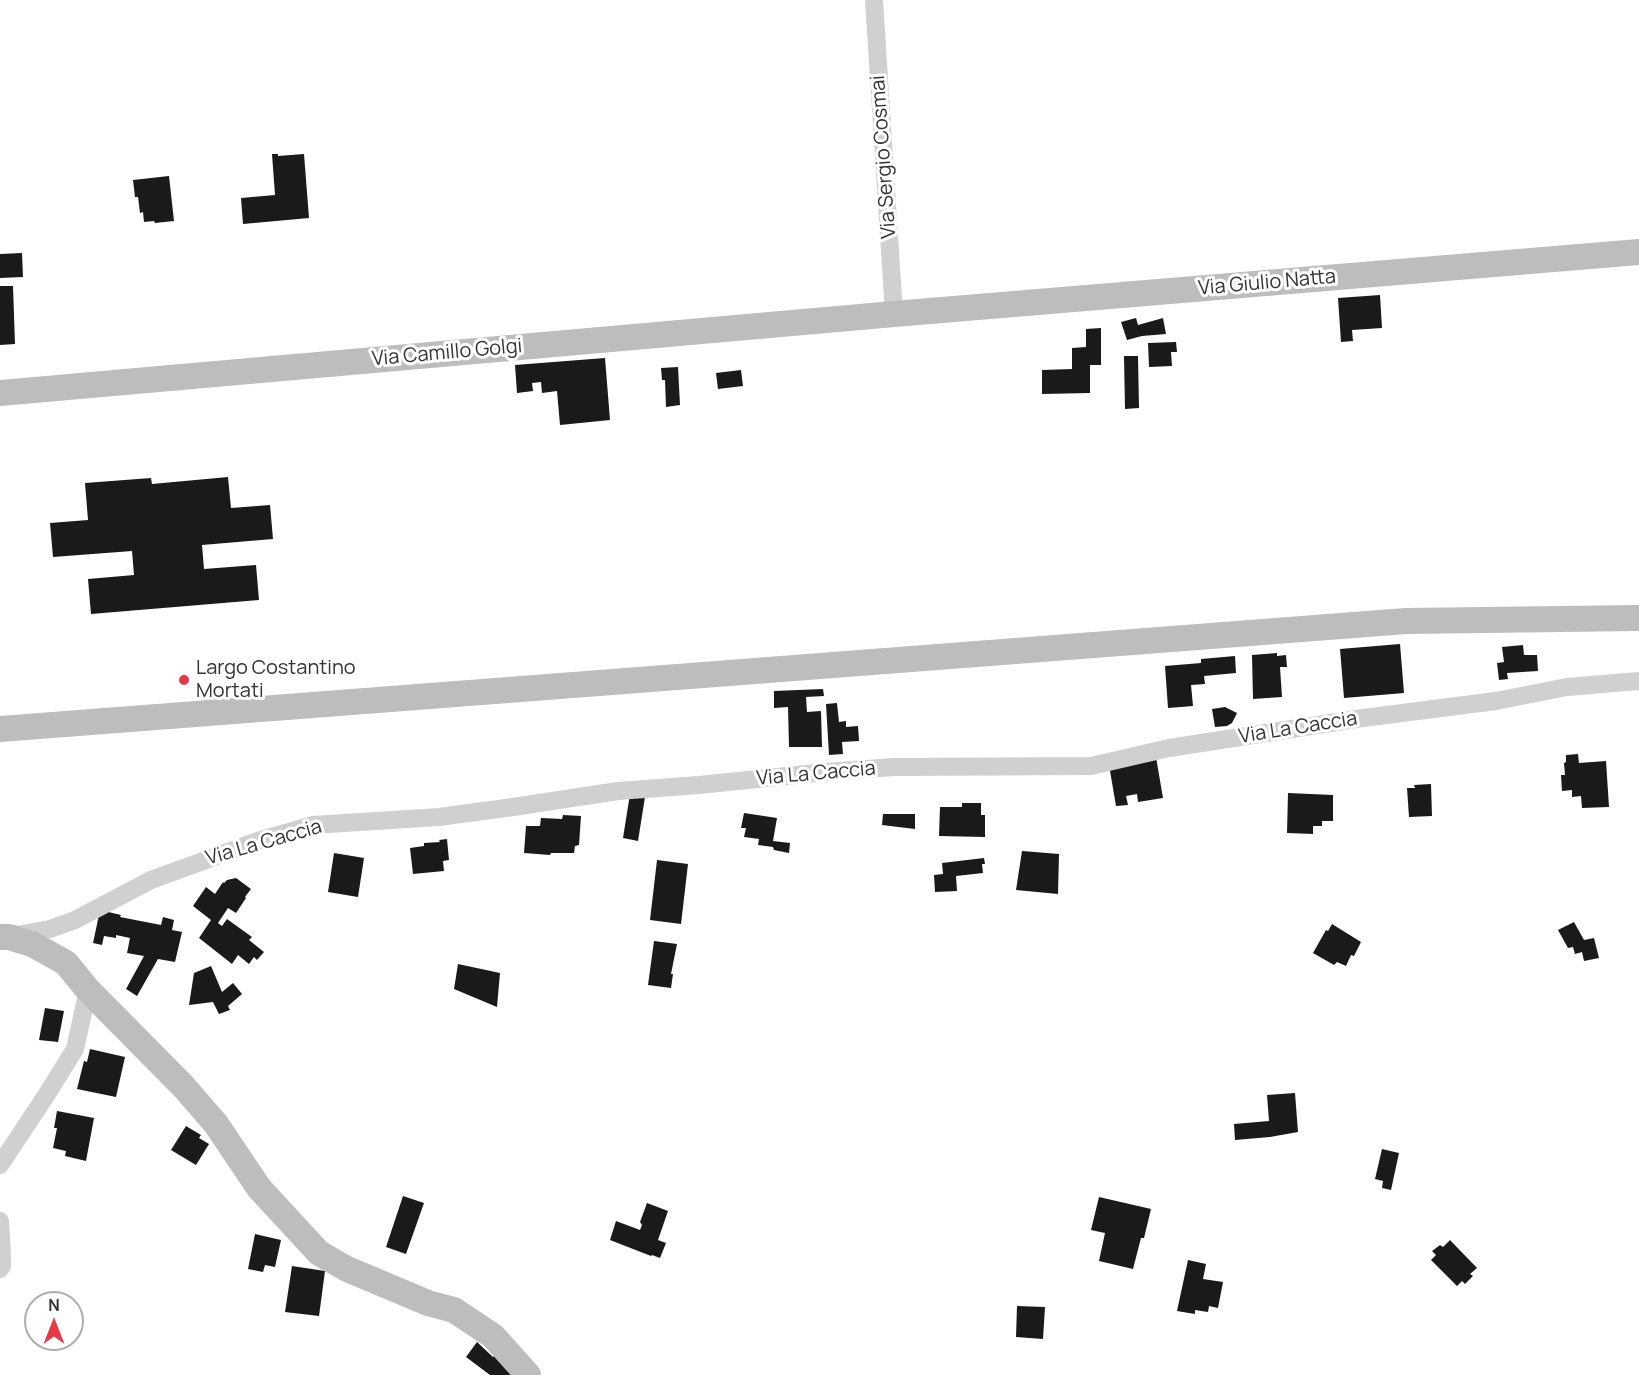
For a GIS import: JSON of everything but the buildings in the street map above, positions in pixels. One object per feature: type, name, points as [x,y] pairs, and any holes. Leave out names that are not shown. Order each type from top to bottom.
[{"type":"street","name":"Via Sergio Cosmai","points":[[874,0],[894,314]]},
{"type":"street","name":"Via Giulio Natta","points":[[894,314],[1639,252]]},
{"type":"street","name":"Via Camillo Golgi","points":[[0,393],[894,314]]},
{"type":"street","points":[[0,729],[1406,621],[1639,618]]},
{"type":"street","name":"Via La Caccia","points":[[5,937],[50,929],[75,920],[151,880],[258,841],[313,825],[439,817],[618,791],[826,772],[894,767],[1091,766],[1169,748],[1363,717],[1496,701],[1567,687],[1639,681]]},
{"type":"street","points":[[5,937],[32,944],[66,963],[88,990],[183,1086],[216,1124],[259,1188],[319,1253],[347,1269],[428,1302],[454,1310],[493,1336],[528,1375]]},
{"type":"street","points":[[0,1165],[75,1049],[88,990]]},
{"type":"street","points":[[0,1221],[2,1255],[0,1269]]},
{"type":"place","name":"Largo Costantino Mortati","points":[[184,680]]}]
